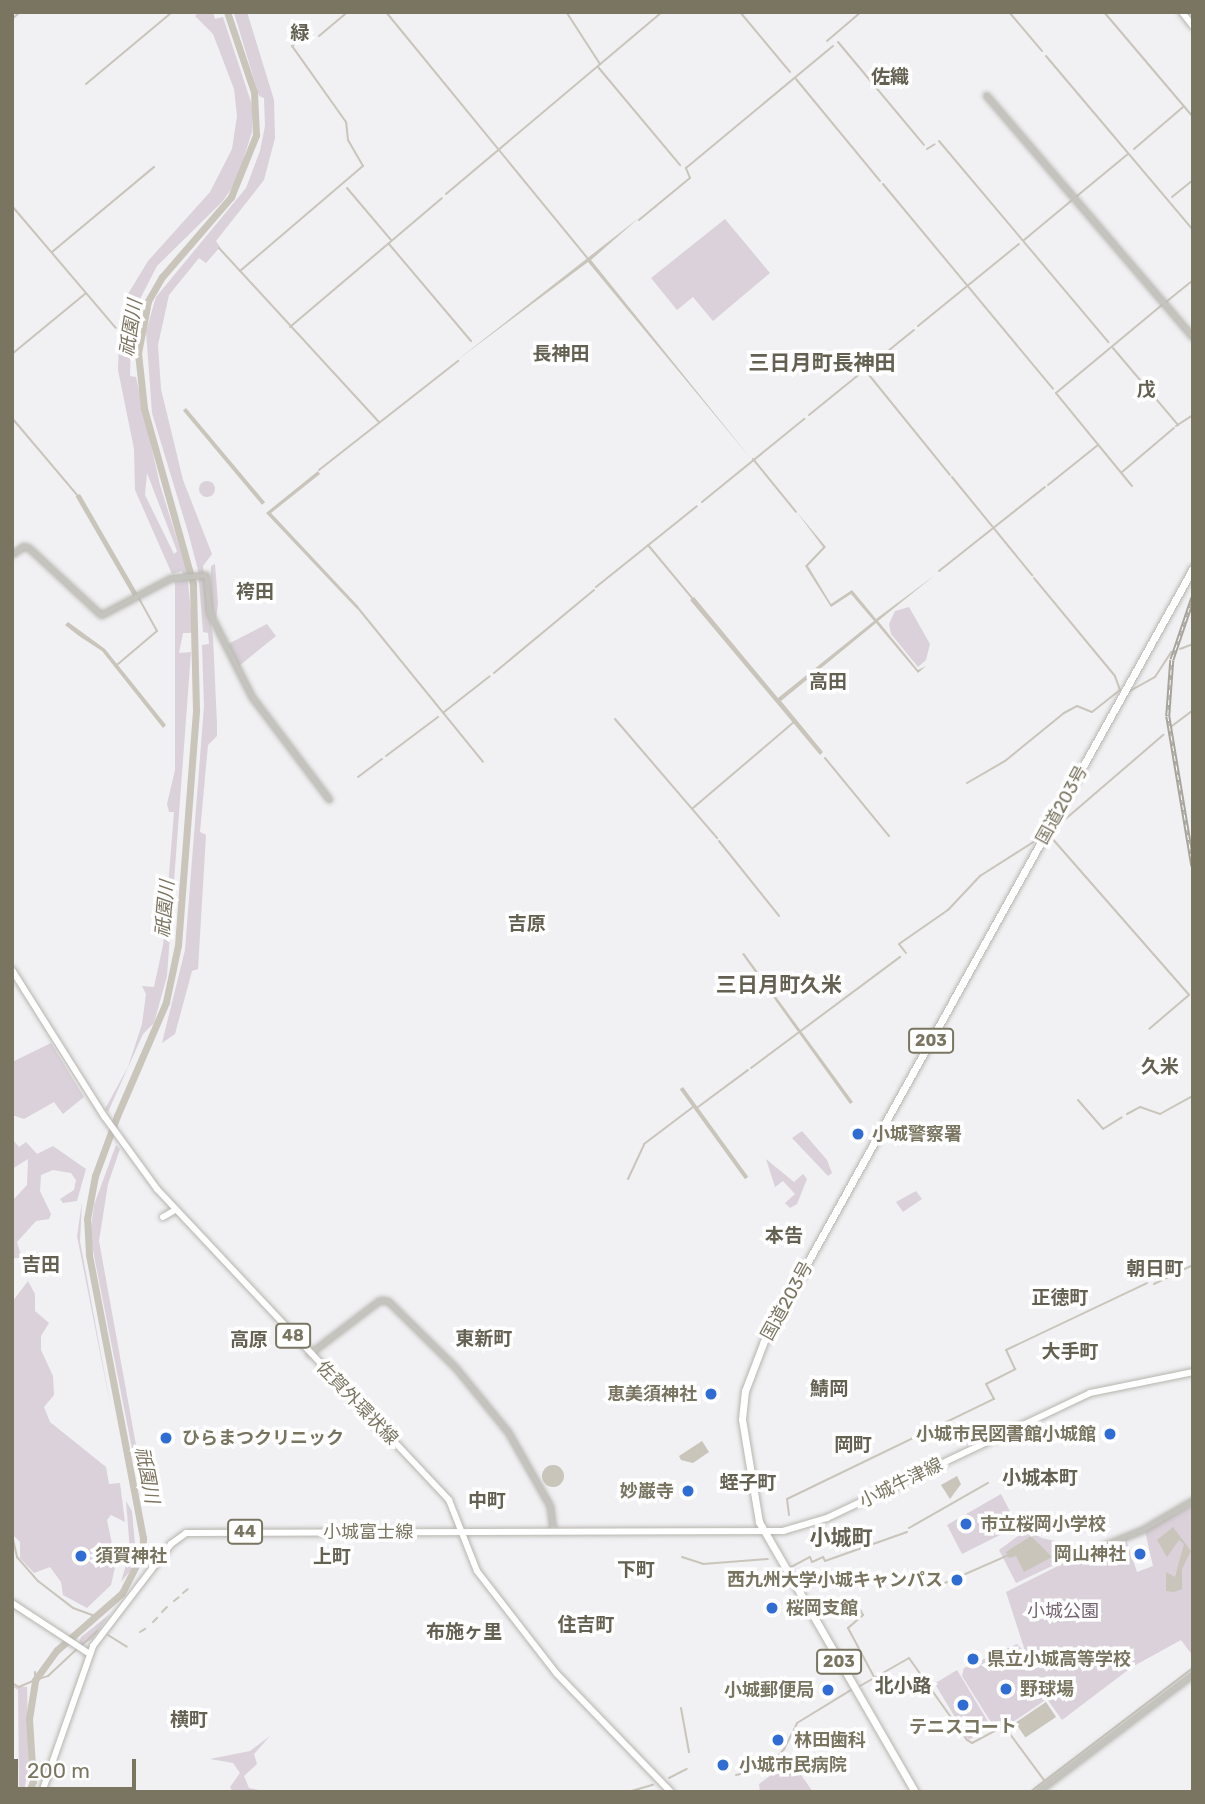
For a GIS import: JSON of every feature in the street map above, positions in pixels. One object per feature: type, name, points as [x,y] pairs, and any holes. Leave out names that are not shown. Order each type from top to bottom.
[{"type":"highway","name":"国道203号","points":[[915,1792],[764,1531],[754,1509],[742,1419],[750,1370],[1193,568]]},
{"type":"main road","points":[[1182,12],[1193,26]]},
{"type":"main road","name":"佐賀外環状線","points":[[12,970],[104,1116],[175,1210],[309,1354],[433,1481],[454,1508],[461,1532]]},
{"type":"main road","points":[[163,1217],[175,1210]]},
{"type":"main road","name":"小城牛津線","points":[[764,1531],[802,1527],[827,1518],[1090,1393],[1193,1372]]},
{"type":"main road","points":[[671,1792],[557,1674],[471,1563],[461,1532],[764,1531]]},
{"type":"main road","name":"小城富士線","points":[[90,1654],[171,1544],[186,1533],[461,1532]]},
{"type":"main road","points":[[12,1603],[90,1654],[42,1792]]},
{"type":"street","points":[[986,94],[1193,337]]},
{"type":"street","points":[[12,554],[24,546],[29,548],[90,610],[100,615],[178,577],[204,574],[209,612],[252,697],[329,799]]},
{"type":"street","points":[[309,1354],[380,1300],[388,1301],[441,1351],[508,1432],[550,1506],[554,1532]]},
{"type":"street","points":[[1097,1548],[1142,1530],[1193,1500]]},
{"type":"street","points":[[1037,1792],[1193,1674]]},
{"type":"green space","points":[[199,12],[213,12],[215,19],[223,17],[252,105],[252,132],[236,182],[223,201],[157,266],[141,297],[131,335],[130,376],[136,377],[160,485],[187,571],[193,633],[183,633],[179,653],[191,652],[167,976],[154,1023],[143,1034],[108,1112],[105,1109],[128,1067],[142,1024],[146,994],[142,986],[154,987],[163,945],[166,908],[160,908],[162,888],[168,887],[174,812],[169,812],[167,804],[175,770],[175,582],[185,580],[182,571],[172,574],[135,490],[134,449],[118,370],[119,335],[128,294],[148,261],[210,192],[232,149],[237,116],[234,89],[213,34],[195,16]],"holes":[[[147,473],[177,551],[174,554],[145,495]]]},
{"type":"green space","points":[[247,12],[274,100],[275,138],[264,180],[216,241],[220,247],[206,263],[199,258],[169,295],[158,345],[161,389],[183,480],[212,554],[203,566],[213,637],[217,724],[217,736],[208,745],[200,832],[206,835],[198,969],[192,971],[175,1034],[162,1043],[185,950],[204,706],[202,645],[209,644],[208,633],[203,632],[198,570],[152,413],[146,331],[156,297],[246,188],[260,151],[265,126],[264,98],[259,96],[234,13]]},
{"type":"green space","points":[[725,219],[770,273],[713,321],[693,297],[677,310],[651,278]]},
{"type":"green space","points":[[204,481],[210,481],[215,489],[213,495],[204,497],[199,492],[199,486]]},
{"type":"green space","points":[[215,564],[218,603],[216,620],[210,602],[211,566]]},
{"type":"green space","points":[[909,607],[930,644],[926,660],[918,667],[891,634],[889,624],[895,611]]},
{"type":"green space","points":[[267,624],[276,636],[239,666],[228,644]]},
{"type":"green space","points":[[51,1043],[84,1097],[63,1114],[54,1102],[24,1119],[12,1115],[12,1062]]},
{"type":"green space","points":[[802,1131],[827,1160],[832,1173],[828,1176],[792,1138]]},
{"type":"green space","points":[[12,1139],[19,1147],[26,1142],[37,1154],[53,1146],[86,1169],[77,1201],[63,1203],[60,1199],[74,1190],[76,1180],[71,1173],[53,1170],[41,1175],[40,1191],[51,1214],[49,1219],[36,1221],[17,1242],[22,1258],[12,1258],[12,1201],[27,1185],[28,1159],[12,1169]]},
{"type":"green space","points":[[116,1145],[120,1149],[108,1184],[99,1241],[142,1478],[134,1459],[90,1235],[94,1205]]},
{"type":"green space","points":[[766,1159],[794,1182],[803,1174],[807,1179],[797,1204],[790,1208],[785,1203],[795,1194],[783,1181],[775,1187]]},
{"type":"green space","points":[[916,1191],[922,1199],[903,1212],[896,1202]]},
{"type":"green space","points":[[82,1202],[80,1241],[112,1413],[77,1236]]},
{"type":"green space","points":[[28,1281],[35,1294],[35,1311],[49,1323],[41,1336],[41,1350],[53,1376],[54,1395],[44,1407],[50,1422],[106,1467],[109,1484],[120,1483],[125,1522],[111,1515],[107,1520],[116,1563],[111,1585],[87,1608],[63,1595],[61,1582],[50,1567],[34,1573],[20,1558],[20,1542],[12,1534],[12,1302]]},
{"type":"green space","points":[[1001,1494],[1015,1521],[1012,1529],[962,1554],[947,1525]]},
{"type":"green space","points":[[126,1501],[132,1511],[136,1556],[132,1569],[121,1582],[130,1551]]},
{"type":"green space","name":"小城公園","points":[[1193,1505],[1193,1656],[1181,1640],[1132,1667],[1062,1720],[1047,1699],[1013,1722],[994,1727],[962,1676],[964,1668],[1017,1644],[1026,1654],[1006,1592],[1080,1555],[1126,1540],[1137,1572],[1153,1566],[1145,1531]]},
{"type":"green space","points":[[1026,1530],[1042,1538],[1088,1549],[1016,1583],[999,1550]]},
{"type":"green space","points":[[110,1614],[93,1639],[78,1647],[81,1637]]},
{"type":"green space","name":"テニスコート","points":[[957,1670],[991,1727],[969,1740],[935,1683]]},
{"type":"green space","points":[[12,1686],[27,1687],[29,1763],[24,1792],[19,1792],[18,1690]]},
{"type":"green space","points":[[270,1736],[254,1754],[257,1764],[244,1776],[249,1788],[267,1792],[233,1792],[230,1787],[240,1773],[233,1763],[210,1759],[250,1751]]},
{"type":"green space","points":[[786,1764],[794,1765],[813,1792],[760,1792],[759,1784]]},
{"type":"shaded area","points":[[640,217],[591,260],[752,460],[588,262],[456,361]]},
{"type":"shaded area","points":[[186,408],[265,502],[262,505],[183,411]]},
{"type":"shaded area","points":[[318,471],[320,474],[271,513],[359,607],[357,609],[266,513]]},
{"type":"shaded area","points":[[80,494],[138,594],[133,596],[76,497]]},
{"type":"shaded area","points":[[796,511],[826,547],[808,566],[831,604],[852,590],[876,619],[935,575],[878,621],[918,670],[926,666],[918,673],[876,623],[781,701],[823,752],[820,755],[690,600],[694,597],[778,698],[874,621],[851,594],[831,607],[805,566],[823,547]]},
{"type":"shaded area","points":[[68,622],[105,649],[166,725],[163,728],[102,651],[65,625]]},
{"type":"shaded area","points":[[744,953],[853,1102],[850,1104],[742,954]]},
{"type":"shaded area","points":[[683,1087],[748,1177],[745,1179],[680,1089]]},
{"type":"shaded area","points":[[702,1441],[709,1452],[693,1463],[681,1460],[679,1456]]},
{"type":"shaded area","points":[[553,1465],[561,1468],[564,1476],[561,1484],[553,1487],[545,1484],[542,1476],[545,1468]]},
{"type":"shaded area","points":[[957,1476],[961,1484],[950,1499],[941,1485]]},
{"type":"shaded area","points":[[1173,1527],[1191,1551],[1182,1569],[1182,1589],[1174,1592],[1166,1591],[1166,1572],[1175,1577],[1184,1544],[1179,1540],[1167,1557],[1157,1540]]},
{"type":"shaded area","points":[[1031,1536],[1052,1557],[1024,1572],[1016,1556],[1009,1558],[1006,1552]]},
{"type":"shaded area","points":[[1046,1702],[1056,1717],[1025,1738],[1015,1723]]},
{"type":"waterway","points":[[12,19],[20,12]]},
{"type":"waterway","points":[[86,84],[172,12]]},
{"type":"waterway","name":"祇園川","points":[[29,1792],[33,1781],[29,1719],[35,1680],[57,1650],[122,1593],[142,1554],[143,1538],[89,1254],[87,1219],[95,1176],[117,1116],[166,1002],[178,945],[196,710],[193,584],[144,408],[138,353],[148,301],[162,277],[231,197],[256,135],[254,92],[227,12]]},
{"type":"waterway","points":[[319,36],[348,12]]},
{"type":"waterway","points":[[386,12],[587,258]]},
{"type":"waterway","points":[[446,194],[662,12]]},
{"type":"waterway","points":[[740,12],[790,72]]},
{"type":"waterway","points":[[827,41],[861,12]]},
{"type":"waterway","points":[[1009,12],[1042,51]]},
{"type":"waterway","points":[[1104,12],[1193,117]]},
{"type":"waterway","points":[[567,13],[600,64]]},
{"type":"waterway","points":[[240,271],[363,166],[348,140],[346,122],[292,46],[308,31]]},
{"type":"waterway","points":[[838,42],[924,145]]},
{"type":"waterway","points":[[639,220],[690,178],[686,168],[833,46]]},
{"type":"waterway","points":[[1046,56],[1193,230]]},
{"type":"waterway","points":[[598,67],[680,165]]},
{"type":"waterway","points":[[796,79],[880,181]]},
{"type":"waterway","points":[[1134,149],[1183,107]]},
{"type":"waterway","points":[[939,141],[1108,342]]},
{"type":"waterway","points":[[927,149],[935,144]]},
{"type":"waterway","points":[[1077,196],[1128,154]]},
{"type":"waterway","points":[[52,252],[154,167]]},
{"type":"waterway","points":[[1172,197],[1193,180]]},
{"type":"waterway","points":[[883,184],[1053,389]]},
{"type":"waterway","points":[[347,188],[391,240]]},
{"type":"waterway","points":[[290,327],[442,198]]},
{"type":"waterway","points":[[1024,240],[1071,201]]},
{"type":"waterway","points":[[12,206],[116,328]]},
{"type":"waterway","points":[[389,244],[471,341]]},
{"type":"waterway","points":[[918,326],[1019,244]]},
{"type":"waterway","points":[[219,248],[379,422]]},
{"type":"waterway","points":[[1166,302],[1193,280]]},
{"type":"waterway","points":[[12,354],[86,293]]},
{"type":"waterway","points":[[1132,486],[1056,393],[1162,305]]},
{"type":"waterway","points":[[809,415],[914,330]]},
{"type":"waterway","points":[[1113,348],[1178,425]]},
{"type":"waterway","points":[[319,470],[458,361]]},
{"type":"waterway","points":[[865,370],[950,475]]},
{"type":"waterway","points":[[1176,426],[1193,415]]},
{"type":"waterway","points":[[12,418],[78,496]]},
{"type":"waterway","points":[[702,502],[804,419]]},
{"type":"waterway","points":[[1122,472],[1174,428]]},
{"type":"waterway","points":[[1048,485],[1098,445]]},
{"type":"waterway","points":[[753,459],[796,512]]},
{"type":"waterway","points":[[952,477],[1032,575]]},
{"type":"waterway","points":[[939,571],[1045,487]]},
{"type":"waterway","points":[[596,587],[697,506]]},
{"type":"waterway","points":[[648,545],[693,599]]},
{"type":"waterway","points":[[967,783],[1005,761],[1064,713],[1077,706],[1092,712],[1120,690],[1115,676],[1034,578]]},
{"type":"waterway","points":[[494,673],[594,590]]},
{"type":"waterway","points":[[118,664],[157,631],[139,599]]},
{"type":"waterway","points":[[358,608],[483,762]]},
{"type":"waterway","points":[[1180,649],[1193,644]]},
{"type":"waterway","points":[[1128,692],[1155,677],[1171,652]]},
{"type":"waterway","points":[[444,712],[490,676]]},
{"type":"waterway","points":[[1172,726],[1193,710]]},
{"type":"waterway","points":[[386,756],[438,717]]},
{"type":"waterway","points":[[615,719],[717,838]]},
{"type":"waterway","points":[[693,808],[793,723]]},
{"type":"waterway","points":[[1055,828],[1163,735]]},
{"type":"waterway","points":[[825,758],[889,836]]},
{"type":"waterway","points":[[358,777],[382,759]]},
{"type":"waterway","points":[[1047,840],[1050,836],[1189,995],[1149,1029]]},
{"type":"waterway","points":[[906,953],[899,944],[948,910],[980,876],[1038,839]]},
{"type":"waterway","points":[[719,841],[779,916]]},
{"type":"waterway","points":[[751,1068],[900,957]]},
{"type":"waterway","points":[[698,1107],[748,1070]]},
{"type":"waterway","points":[[1127,1114],[1140,1107],[1160,1114],[1193,1096]]},
{"type":"waterway","points":[[1078,1100],[1103,1129],[1122,1117]]},
{"type":"waterway","points":[[628,1179],[644,1144],[693,1107]]},
{"type":"waterway","points":[[1154,1284],[1193,1265]]},
{"type":"waterway","points":[[789,1515],[787,1499],[994,1399],[986,1384],[1015,1369],[1006,1350],[1147,1283]]},
{"type":"waterway","points":[[909,1528],[988,1483]]},
{"type":"waterway","points":[[791,1567],[810,1557],[812,1562],[823,1557],[825,1561],[907,1532]]},
{"type":"waterway","points":[[12,1535],[17,1557],[38,1581],[73,1608],[98,1617]]},
{"type":"waterway","points":[[938,1586],[1011,1554]]},
{"type":"waterway","points":[[682,1557],[703,1564],[768,1559]]},
{"type":"waterway","points":[[746,1590],[782,1570]]},
{"type":"waterway","points":[[183,1593],[188,1589]]},
{"type":"waterway","points":[[174,1601],[179,1597]]},
{"type":"waterway","points":[[855,1600],[863,1615],[848,1628],[874,1677]]},
{"type":"waterway","points":[[162,1612],[167,1607]]},
{"type":"waterway","points":[[153,1622],[157,1618]]},
{"type":"waterway","points":[[140,1632],[145,1629]]},
{"type":"waterway","points":[[82,1645],[97,1631]]},
{"type":"waterway","points":[[108,1635],[127,1647]]},
{"type":"waterway","points":[[35,1672],[35,1680],[48,1676],[78,1648]]},
{"type":"waterway","points":[[860,1686],[909,1658],[967,1740],[972,1743],[1004,1726],[1044,1780]]},
{"type":"waterway","points":[[1030,1792],[1193,1668]]},
{"type":"waterway","points":[[12,1683],[19,1687],[35,1680]]},
{"type":"waterway","points":[[736,1775],[765,1769],[784,1749],[797,1723],[851,1690]]},
{"type":"waterway","points":[[681,1708],[689,1752]]},
{"type":"waterway","points":[[669,1778],[687,1769]]},
{"type":"waterway","points":[[628,1792],[653,1785]]},
{"type":"railway","points":[[1193,598],[1172,660],[1168,716],[1193,866]]},
{"type":"place","name":"小城警察署","points":[[858,1134]]},
{"type":"place","name":"恵美須神社","points":[[711,1394]]},
{"type":"place","name":"小城市民図書館小城館","points":[[1110,1434]]},
{"type":"place","name":"ひらまつクリニック","points":[[166,1438]]},
{"type":"place","name":"妙巌寺","points":[[688,1491]]},
{"type":"place","name":"市立桜岡小学校","points":[[966,1524]]},
{"type":"place","name":"岡山神社","points":[[1140,1554]]},
{"type":"place","name":"須賀神社","points":[[81,1556]]},
{"type":"place","name":"西九州大学小城キャンパス","points":[[957,1580]]},
{"type":"place","name":"桜岡支館","points":[[772,1608]]},
{"type":"place","name":"県立小城高等学校","points":[[973,1659]]},
{"type":"place","name":"野球場","points":[[1006,1689]]},
{"type":"place","name":"小城郵便局","points":[[828,1690]]},
{"type":"place","name":"テニスコート","points":[[963,1705]]},
{"type":"place","name":"林田歯科","points":[[778,1740]]},
{"type":"place","name":"小城市民病院","points":[[723,1765]]},
{"type":"district","name":"緑","points":[[300,33]]},
{"type":"district","name":"佐織","points":[[890,77]]},
{"type":"district","name":"長神田","points":[[561,354]]},
{"type":"district","name":"三日月町長神田","points":[[822,363]]},
{"type":"district","name":"戊","points":[[1146,390]]},
{"type":"district","name":"袴田","points":[[255,592]]},
{"type":"district","name":"高田","points":[[828,682]]},
{"type":"district","name":"吉原","points":[[527,924]]},
{"type":"district","name":"三日月町久米","points":[[779,985]]},
{"type":"district","name":"久米","points":[[1160,1067]]},
{"type":"district","name":"本告","points":[[784,1236]]},
{"type":"district","name":"吉田","points":[[41,1265]]},
{"type":"district","name":"朝日町","points":[[1155,1269]]},
{"type":"district","name":"正徳町","points":[[1060,1298]]},
{"type":"district","name":"東新町","points":[[484,1339]]},
{"type":"district","name":"高原","points":[[249,1340]]},
{"type":"district","name":"大手町","points":[[1070,1352]]},
{"type":"district","name":"鯖岡","points":[[829,1389]]},
{"type":"district","name":"岡町","points":[[853,1445]]},
{"type":"district","name":"小城本町","points":[[1040,1478]]},
{"type":"district","name":"蛭子町","points":[[748,1483]]},
{"type":"district","name":"中町","points":[[487,1501]]},
{"type":"district","name":"小城町","points":[[841,1538]]},
{"type":"district","name":"上町","points":[[332,1557]]},
{"type":"district","name":"下町","points":[[636,1570]]},
{"type":"district","name":"住吉町","points":[[586,1625]]},
{"type":"district","name":"布施ヶ里","points":[[464,1632]]},
{"type":"district","name":"北小路","points":[[903,1686]]},
{"type":"district","name":"横町","points":[[189,1720]]}]
